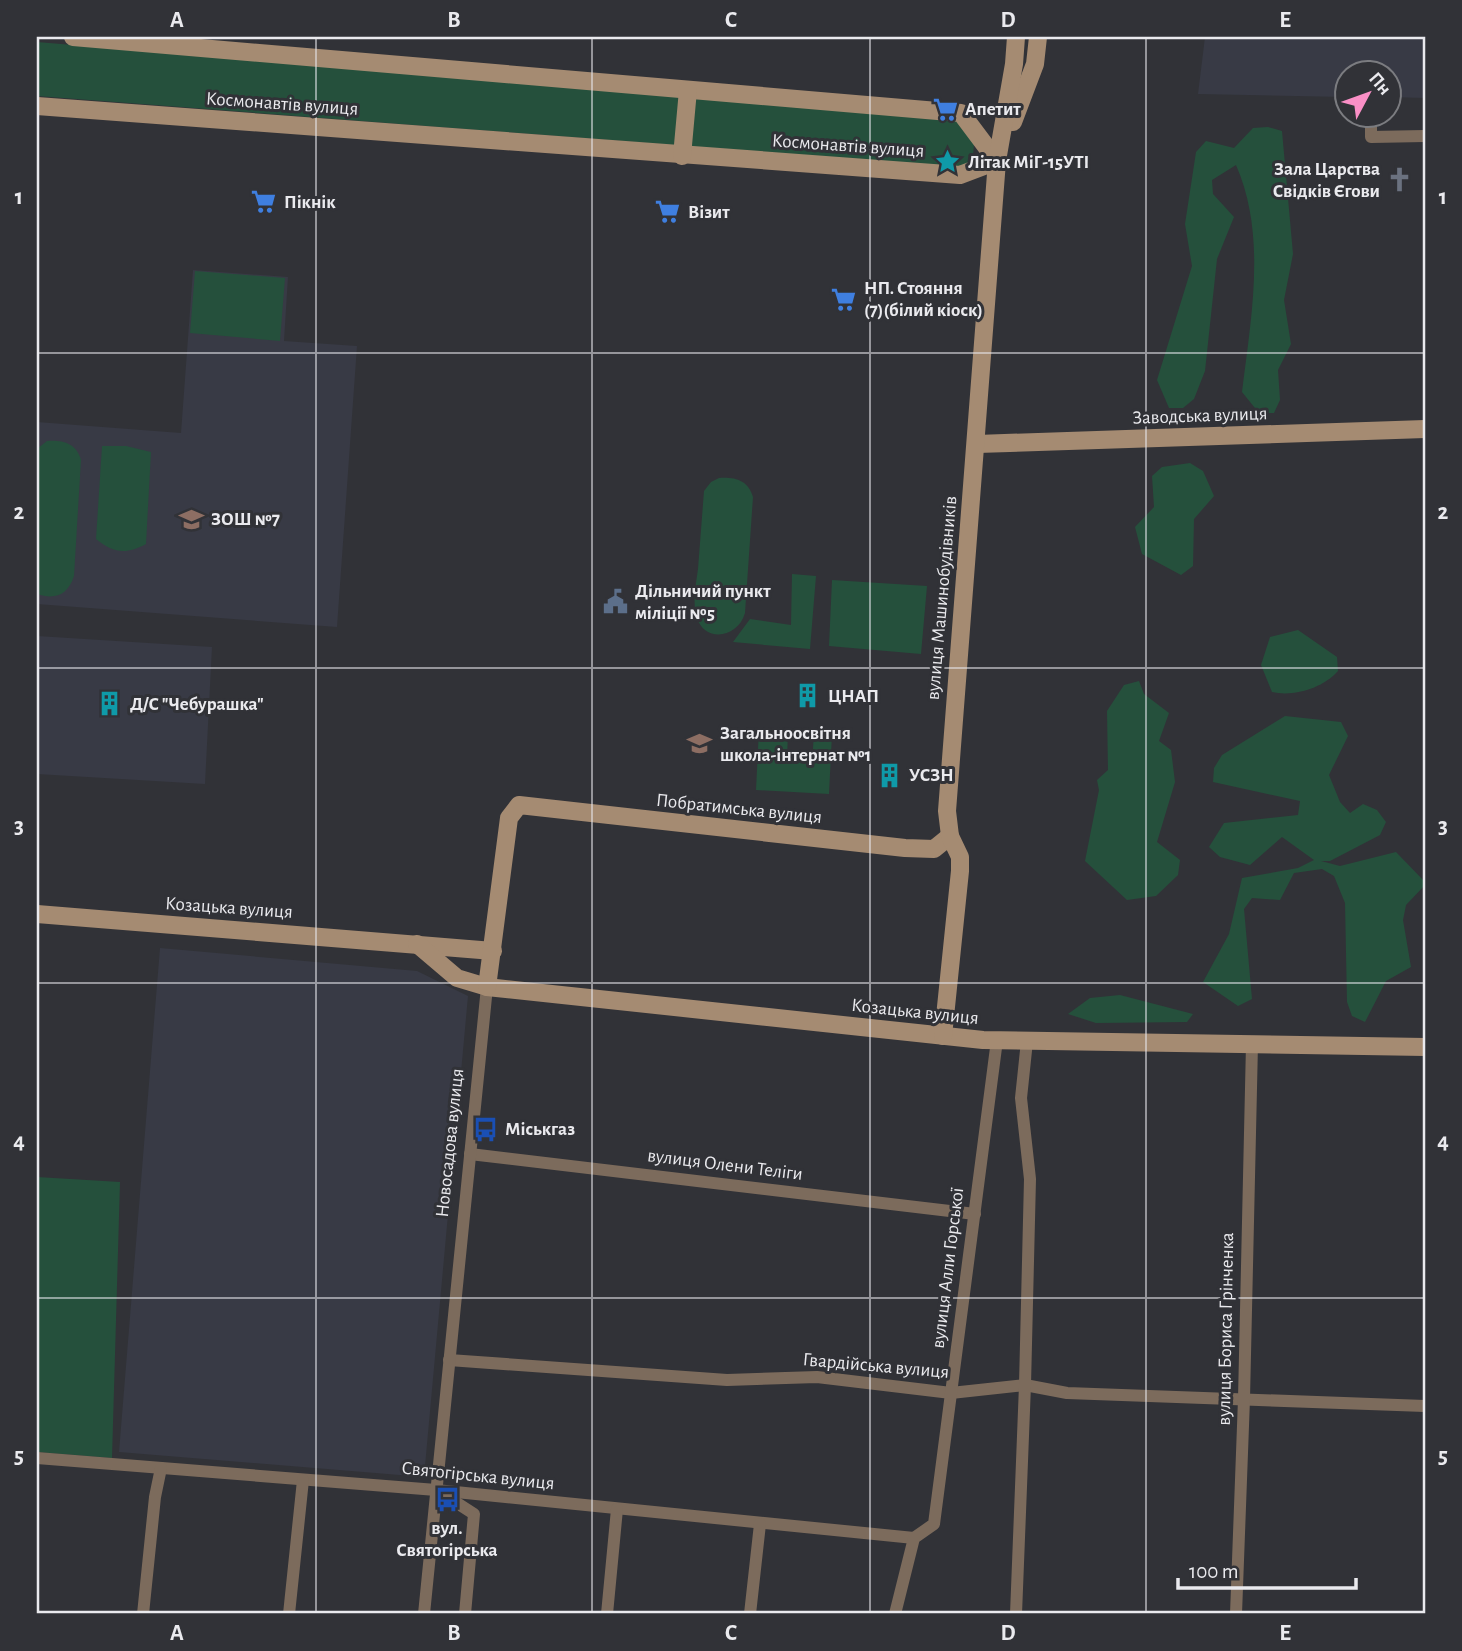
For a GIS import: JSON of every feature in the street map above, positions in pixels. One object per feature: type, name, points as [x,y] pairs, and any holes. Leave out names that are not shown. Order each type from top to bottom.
[{"type":"street","points":[[73,37],[961,113],[998,162]]},
{"type":"street","name":"вулиця Машинобудівників","points":[[943,1036],[960,871],[960,857],[950,836],[947,811],[998,162],[1016,37]]},
{"type":"street","name":"вулиця Машинобудівників","points":[[998,162],[1035,64],[1038,37]]},
{"type":"street","points":[[682,156],[688,90]]},
{"type":"street","name":"Космонавтів вулиця","points":[[37,106],[960,175],[998,162]]},
{"type":"street","points":[[1371,130],[1371,136],[1425,136]]},
{"type":"street","name":"Заводська вулиця","points":[[976,444],[1425,429]]},
{"type":"street","name":"Побратимська вулиця","points":[[519,805],[905,848],[934,849],[950,836]]},
{"type":"street","name":"Новосадова вулиця","points":[[424,1614],[487,987],[509,818],[519,805]]},
{"type":"street","name":"Козацька вулиця","points":[[37,914],[493,951]]},
{"type":"street","name":"Козацька вулиця","points":[[418,944],[457,978],[487,987],[943,1036],[1027,1041],[1425,1047]]},
{"type":"street","name":"вулиця Алли Горської","points":[[895,1614],[914,1538],[934,1524],[997,1040]]},
{"type":"street","points":[[1016,1614],[1030,1180],[1021,1098],[1027,1041]]},
{"type":"street","name":"вулиця Бориса Грінченка","points":[[1236,1614],[1252,1044]]},
{"type":"street","name":"вулиця Олени Теліги","points":[[470,1154],[975,1214]]},
{"type":"street","name":"Гвардійська вулиця","points":[[449,1360],[727,1380],[817,1377],[951,1393],[1025,1385],[1067,1393],[1425,1406]]},
{"type":"street","name":"Святогірська вулиця","points":[[37,1458],[436,1490],[914,1538]]},
{"type":"street","points":[[144,1614],[155,1497],[161,1468]]},
{"type":"street","points":[[289,1614],[303,1480]]},
{"type":"street","points":[[436,1490],[474,1514],[465,1614]]},
{"type":"street","points":[[607,1614],[617,1509]]},
{"type":"street","points":[[750,1614],[760,1524]]},
{"type":"shaded area","points":[[1205,37],[1425,37],[1425,98],[1402,97],[1402,60],[1332,60],[1332,97],[1198,94]]},
{"type":"shaded area","name":"ЗОШ №7","points":[[193,270],[288,277],[284,341],[357,346],[337,627],[37,604],[37,422],[181,433]]},
{"type":"shaded area","points":[[37,636],[212,647],[205,784],[37,774]]},
{"type":"shaded area","points":[[160,948],[417,971],[468,996],[424,1477],[119,1452]]},
{"type":"green space","points":[[37,42],[976,120],[972,168],[37,96]]},
{"type":"green space","points":[[1268,127],[1282,131],[1293,254],[1284,300],[1291,344],[1278,370],[1280,400],[1274,413],[1259,413],[1242,392],[1252,306],[1254,248],[1246,192],[1236,165],[1212,180],[1213,194],[1234,217],[1217,259],[1205,371],[1194,399],[1183,408],[1169,408],[1157,380],[1192,266],[1185,224],[1196,152],[1206,141],[1234,148],[1253,128]]},
{"type":"green space","points":[[195,271],[285,278],[280,341],[190,333]]},
{"type":"green space","points":[[47,441],[58,441],[72,446],[81,460],[74,576],[68,588],[55,596],[37,594],[37,449]]},
{"type":"green space","points":[[102,446],[126,446],[151,452],[146,544],[132,550],[114,550],[96,539]]},
{"type":"green space","points":[[1190,463],[1203,471],[1214,496],[1194,519],[1193,566],[1181,575],[1142,554],[1135,527],[1154,507],[1152,476],[1162,467]]},
{"type":"green space","points":[[719,478],[730,478],[744,483],[753,497],[745,613],[736,628],[714,634],[701,626],[695,600],[704,491],[711,482]]},
{"type":"green space","points":[[792,574],[816,576],[810,649],[733,642],[750,619],[791,625]]},
{"type":"green space","points":[[832,580],[927,586],[921,654],[829,646]]},
{"type":"green space","points":[[1298,630],[1337,657],[1338,671],[1308,690],[1272,692],[1261,665],[1270,637]]},
{"type":"green space","points":[[1139,681],[1144,694],[1169,713],[1159,741],[1171,750],[1175,782],[1157,842],[1180,860],[1178,875],[1156,896],[1127,900],[1085,861],[1099,790],[1097,780],[1108,770],[1107,711],[1124,685]]},
{"type":"green space","points":[[1285,716],[1341,722],[1348,736],[1329,775],[1340,802],[1350,813],[1363,804],[1377,810],[1386,822],[1380,835],[1330,861],[1321,861],[1340,866],[1396,852],[1425,882],[1406,905],[1403,920],[1411,967],[1386,981],[1365,1022],[1352,1016],[1347,1002],[1345,903],[1334,876],[1322,869],[1294,873],[1280,900],[1252,898],[1244,909],[1252,999],[1238,1006],[1203,982],[1229,934],[1242,878],[1298,868],[1314,860],[1282,837],[1250,865],[1220,857],[1209,847],[1224,823],[1298,815],[1300,801],[1213,782],[1214,768],[1222,755]]},
{"type":"green space","points":[[759,729],[788,731],[787,761],[812,763],[814,733],[832,734],[829,794],[756,790]]},
{"type":"green space","points":[[1120,995],[1193,1014],[1187,1022],[1096,1023],[1068,1014],[1090,998]]},
{"type":"green space","points":[[37,1177],[120,1182],[112,1458],[37,1452]]},
{"type":"place","name":"Апетит","points":[[945,109]]},
{"type":"place","name":"Літак МіГ-15УТІ","points":[[948,162]]},
{"type":"place","name":"Зала Царства Свідків Єгови","points":[[1400,180]]},
{"type":"place","name":"Пікнік","points":[[264,202]]},
{"type":"place","name":"Візит","points":[[668,212]]},
{"type":"place","name":"НП. Стояння (7)(білий кіоск)","points":[[844,299]]},
{"type":"place","name":"ЗОШ №7","points":[[191,519]]},
{"type":"place","name":"Дільничий пункт міліції №5","points":[[615,602]]},
{"type":"place","name":"ЦНАП","points":[[808,696]]},
{"type":"place","name":"Д/С \"Чебурашка\"","points":[[110,704]]},
{"type":"place","name":"Загальноосвітня школа-інтернат №1","points":[[700,744]]},
{"type":"place","name":"УСЗН","points":[[889,775]]},
{"type":"place","name":"Міськгаз","points":[[485,1129]]},
{"type":"place","name":"вул. Святогірська","points":[[447,1500]]}]
